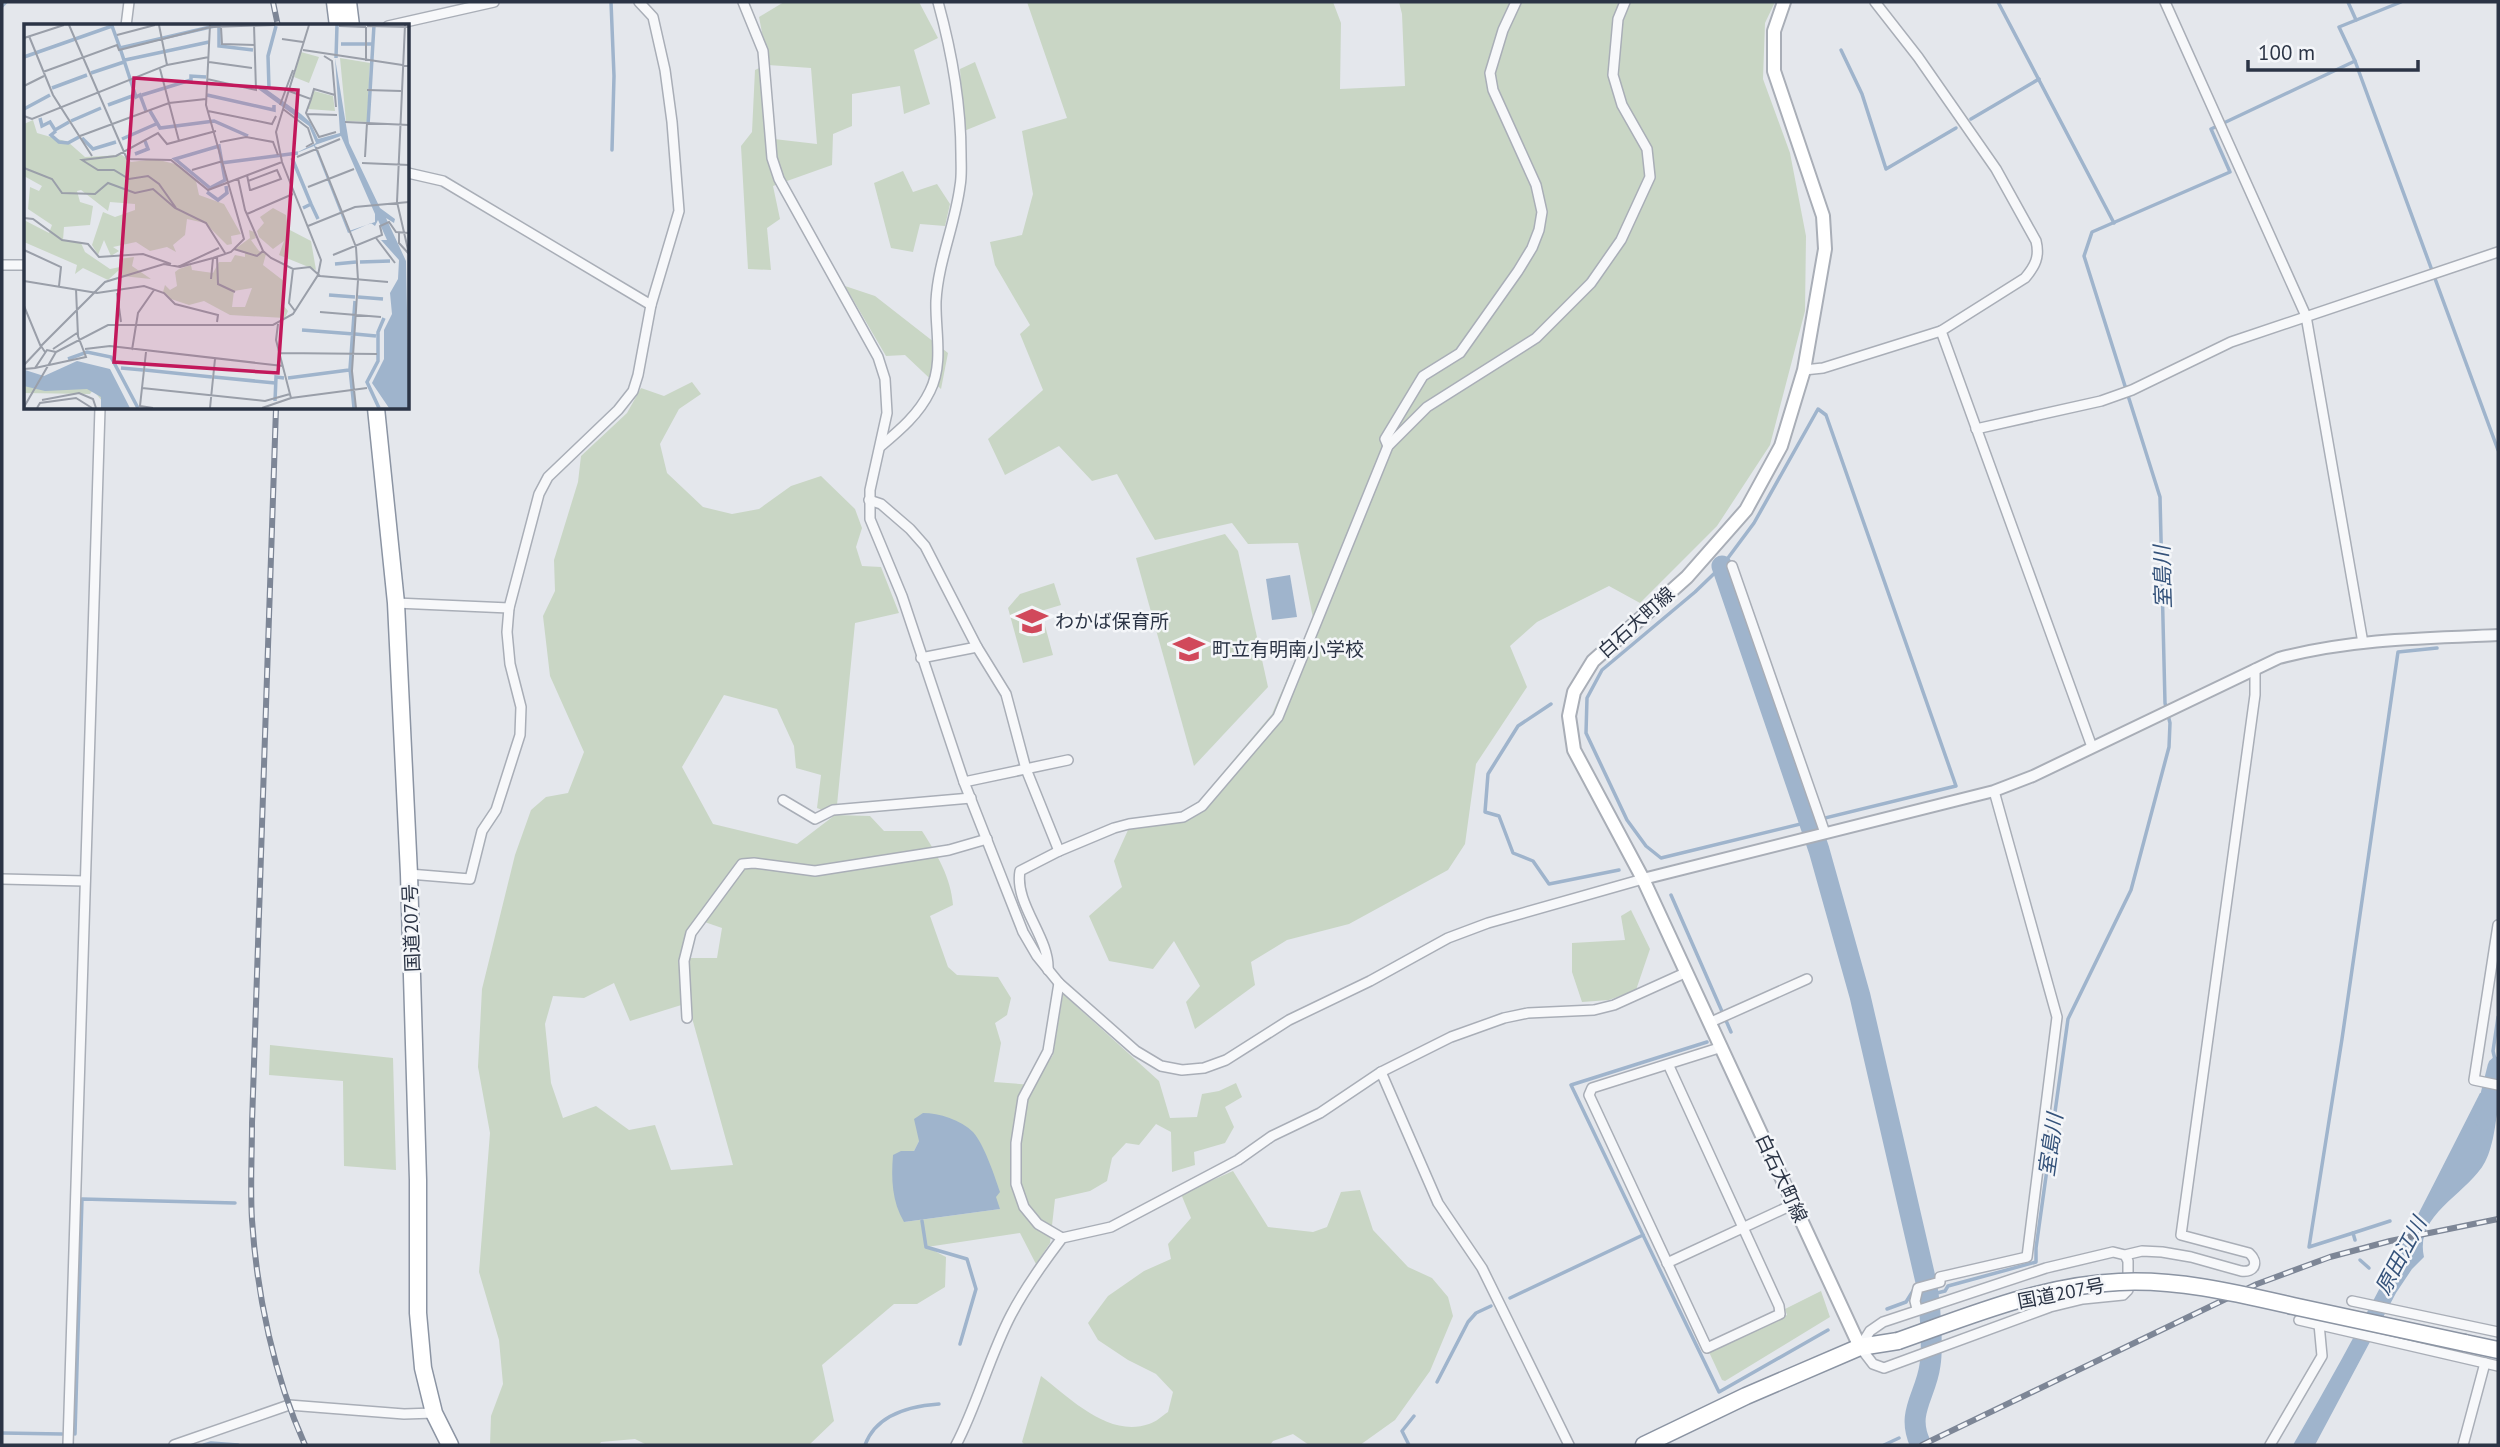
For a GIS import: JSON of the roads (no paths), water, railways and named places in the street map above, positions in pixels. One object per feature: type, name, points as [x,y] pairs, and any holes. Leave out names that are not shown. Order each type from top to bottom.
[{"type":"highway","points":[[335,2],[338,24]]},
{"type":"highway","points":[[348,2],[351,24]]},
{"type":"highway","name":"国道207号","points":[[376,410],[396,603],[409,874],[418,1180],[418,1313],[423,1368],[435,1413],[450,1445]]},
{"type":"highway","name":"国道207号","points":[[1644,1445],[1746,1396],[1860,1347],[1898,1341],[1996,1307],[2054,1291],[2118,1282],[2167,1282],[2229,1292],[2498,1350]]},
{"type":"main road","name":"白石大町線","points":[[1784,2],[1774,31],[1774,71],[1823,216],[1825,249],[1804,370],[1781,446],[1746,510],[1688,577],[1593,661],[1574,692],[1569,716],[1574,750],[1643,879],[1687,972],[1719,1018],[1722,1046],[1860,1347]]},
{"type":"street","points":[[126,24],[129,2]]},
{"type":"street","points":[[397,24],[494,2]]},
{"type":"street","points":[[409,874],[470,879],[482,831],[496,810],[520,735],[521,707],[510,664],[508,643],[509,608],[539,494],[548,477],[618,411],[633,391],[638,375],[651,305],[679,211],[674,135],[665,70],[653,18],[639,2]]},
{"type":"street","points":[[743,2],[763,51],[772,158],[779,179],[878,357],[885,379],[887,413],[869,500],[870,519],[902,596],[964,782],[1023,932],[1048,970],[1059,983],[1136,1051],[1161,1066],[1182,1070],[1204,1068],[1226,1060],[1289,1020],[1370,981],[1448,938],[1488,923],[1643,879],[1807,838],[1822,824],[1994,791],[2033,776],[2279,658],[2314,648],[2498,635]]},
{"type":"street","points":[[881,446],[907,424],[931,390],[938,360],[936,300],[960,185],[961,138],[956,75],[938,2]]},
{"type":"street","points":[[1388,446],[1385,439],[1423,376],[1460,353],[1518,271],[1539,230],[1542,212],[1536,185],[1493,90],[1490,74],[1503,30],[1516,2]]},
{"type":"street","points":[[1048,970],[1049,959],[1030,917],[1019,879],[1020,871],[1059,850],[1129,824],[1183,817],[1202,806],[1278,717],[1388,446],[1427,407],[1536,338],[1591,283],[1621,240],[1650,177],[1647,149],[1622,105],[1613,75],[1618,19],[1625,2]]},
{"type":"street","points":[[1804,370],[1823,368],[1941,331],[2025,278],[2034,268],[2039,252],[2036,241],[1996,169],[1918,57],[1875,2]]},
{"type":"street","points":[[2165,2],[2306,316],[2363,643]]},
{"type":"street","points":[[410,173],[443,181],[651,305]]},
{"type":"street","points":[[1976,429],[2121,394],[2231,342],[2498,252]]},
{"type":"street","points":[[2,265],[24,265]]},
{"type":"street","points":[[1941,331],[2092,747]]},
{"type":"street","points":[[68,1445],[100,410]]},
{"type":"street","points":[[869,500],[881,504],[925,546],[977,647],[1006,694],[1026,769],[1059,850]]},
{"type":"street","points":[[1732,566],[1822,824]]},
{"type":"street","points":[[396,603],[509,608]]},
{"type":"street","points":[[921,658],[977,647]]},
{"type":"street","points":[[2125,1255],[2128,1261],[2128,1290],[2123,1294],[2050,1307],[1884,1368],[1873,1364],[1860,1347],[1870,1331],[1883,1322],[2046,1268],[2113,1252],[2125,1255],[2142,1251],[2162,1252],[2248,1272],[2255,1264],[2249,1253],[2181,1235],[2253,709],[2255,669]]},
{"type":"street","points":[[964,782],[1068,760]]},
{"type":"street","points":[[1917,1310],[1915,1301],[1918,1288],[1940,1282],[1940,1277],[2027,1257],[2057,1017],[1994,791]]},
{"type":"street","points":[[783,800],[815,819],[833,810],[971,798]]},
{"type":"street","points":[[687,1018],[684,961],[691,933],[742,864],[754,863],[815,872],[949,850],[987,839]]},
{"type":"street","points":[[2,879],[85,881]]},
{"type":"street","points":[[2498,925],[2474,1080],[2498,1085]]},
{"type":"street","points":[[956,1445],[973,1413],[1010,1316],[1040,1266],[1062,1238],[1111,1227],[1238,1160],[1272,1136],[1320,1113],[1381,1072],[1451,1037],[1504,1018],[1528,1013],[1594,1010],[1614,1005],[1687,972]]},
{"type":"street","points":[[1719,1018],[1807,979]]},
{"type":"street","points":[[1059,983],[1048,1051],[1023,1098],[1016,1143],[1016,1184],[1024,1207],[1038,1224],[1062,1238]]},
{"type":"street","points":[[1668,1064],[1779,1306],[1780,1314],[1707,1348],[1589,1095],[1592,1088],[1722,1046]]},
{"type":"street","points":[[1381,1072],[1438,1203],[1482,1269],[1569,1445]]},
{"type":"street","points":[[1667,1263],[1794,1204]]},
{"type":"street","points":[[2352,1301],[2498,1332]]},
{"type":"street","points":[[2300,1320],[2498,1366]]},
{"type":"street","points":[[2270,1445],[2322,1356],[2319,1325]]},
{"type":"street","points":[[2463,1445],[2485,1363]]},
{"type":"street","points":[[179,1445],[289,1405],[404,1414],[435,1413]]},
{"type":"water","points":[[1290,575],[1297,617],[1272,620],[1266,579]]},
{"type":"water","points":[[2480,1093],[2498,1093],[2493,1138],[2485,1162],[2477,1174],[2434,1216],[2423,1242],[2424,1257],[2412,1269],[2396,1293],[2315,1445],[2293,1445],[2366,1315]]},
{"type":"water","points":[[923,1113],[950,1118],[973,1132],[985,1152],[1000,1192],[996,1197],[1000,1209],[904,1222],[893,1190],[893,1155],[901,1151],[914,1151],[919,1141],[914,1119]]},
{"type":"waterway","points":[[2,6],[6,2]]},
{"type":"waterway","points":[[611,2],[614,76],[612,150]]},
{"type":"waterway","points":[[1998,2],[2114,223]]},
{"type":"waterway","points":[[2348,2],[2356,20]]},
{"type":"waterway","name":"室島川","points":[[1929,1295],[1945,1291],[1948,1286],[2036,1262],[2068,1019],[2131,890],[2169,747],[2170,723],[2165,703],[2160,497],[2084,256],[2092,232],[2230,172],[2211,129],[2355,61],[2339,27],[2401,2]]},
{"type":"waterway","points":[[1841,50],[1862,94],[1886,169],[1956,128]]},
{"type":"waterway","points":[[2355,61],[2498,450]]},
{"type":"waterway","points":[[1971,119],[2039,79]]},
{"type":"waterway","points":[[1818,409],[1826,415],[1956,786],[1661,858],[1646,846],[1627,820],[1586,733],[1587,698],[1602,670],[1722,566],[1754,523],[1818,409]]},
{"type":"waterway","name":"室島川","points":[[1722,566],[1819,850],[1860,996],[1926,1282],[1931,1347],[1928,1376],[1915,1423],[1921,1445]]},
{"type":"waterway","points":[[2355,1240],[2353,1233],[2309,1247],[2398,652],[2437,648]]},
{"type":"waterway","points":[[1551,704],[1518,726],[1488,774],[1485,812],[1499,816],[1513,853],[1533,861],[1549,884],[1619,870]]},
{"type":"waterway","points":[[1671,895],[1731,1032]]},
{"type":"waterway","points":[[2497,1068],[2493,1051],[2498,1017]]},
{"type":"waterway","points":[[1510,1298],[1643,1235],[1571,1085],[1707,1042]]},
{"type":"waterway","name":"原田江川","points":[[2485,1119],[2498,1067]]},
{"type":"waterway","points":[[75,1434],[82,1199],[235,1203]]},
{"type":"waterway","points":[[922,1221],[926,1247],[967,1259],[976,1289],[960,1344]]},
{"type":"waterway","points":[[2353,1233],[2390,1221]]},
{"type":"waterway","points":[[1643,1235],[1719,1392],[1828,1330]]},
{"type":"waterway","points":[[2360,1260],[2369,1268]]},
{"type":"waterway","points":[[1887,1309],[1906,1302],[1916,1286]]},
{"type":"waterway","points":[[1437,1382],[1468,1322],[1476,1313],[1491,1306]]},
{"type":"waterway","points":[[865,1445],[877,1426],[895,1414],[939,1404]]},
{"type":"waterway","points":[[1409,1445],[1402,1431],[1414,1416]]},
{"type":"waterway","points":[[2,1433],[62,1434]]},
{"type":"waterway","points":[[1884,1445],[1899,1438]]},
{"type":"waterway","points":[[204,1445],[238,1445]]},
{"type":"railway","points":[[273,2],[278,24]]},
{"type":"railway","points":[[276,410],[251,1208],[258,1278],[269,1335],[284,1391],[305,1445]]},
{"type":"railway","points":[[1922,1445],[2257,1284],[2330,1257],[2390,1241],[2498,1219]]},
{"type":"place","name":"わかば保育所","points":[[1032,621]]},
{"type":"place","name":"町立有明南小学校","points":[[1189,649]]}]
